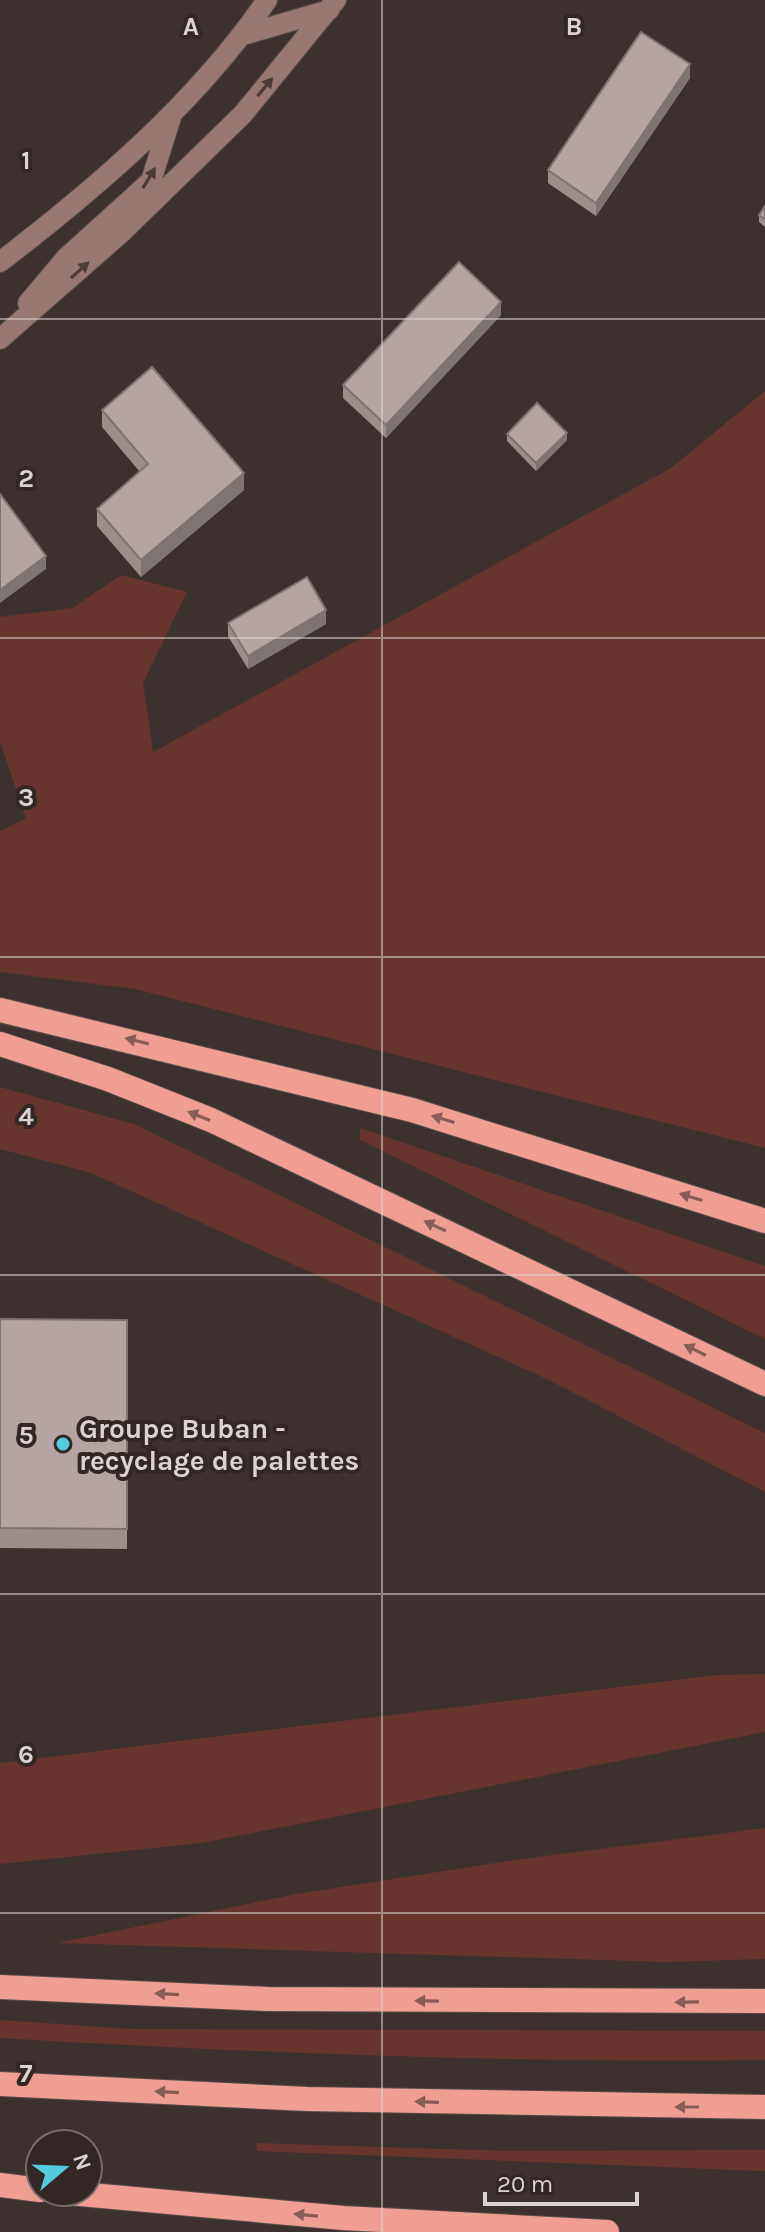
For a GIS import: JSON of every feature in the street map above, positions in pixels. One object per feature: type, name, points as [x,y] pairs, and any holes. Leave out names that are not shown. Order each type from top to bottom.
[{"type":"highway","points":[[0,1010],[412,1110],[765,1221]]},
{"type":"highway","points":[[0,1044],[108,1079],[211,1120],[765,1384]]},
{"type":"highway","points":[[0,1987],[268,1999],[765,2001]]},
{"type":"highway","points":[[0,2084],[307,2099],[765,2107]]},
{"type":"highway","points":[[0,2185],[24,2188]]},
{"type":"highway","points":[[104,2196],[343,2218],[607,2232]]},
{"type":"main road","points":[[0,262],[113,169],[174,111],[243,35],[267,0]]},
{"type":"main road","points":[[243,35],[332,5]]},
{"type":"main road","points":[[0,337],[121,233],[243,114],[332,5]]},
{"type":"main road","points":[[0,337],[66,258],[151,181],[174,111]]},
{"type":"shaded area","points":[[765,391],[765,1148],[135,989],[0,972],[0,831],[26,818],[0,742],[0,617],[73,608],[121,575],[187,592],[143,683],[153,752],[671,468]]},
{"type":"shaded area","points":[[0,1087],[134,1124],[765,1433],[765,1492],[549,1380],[91,1173],[0,1149]]},
{"type":"shaded area","points":[[360,1128],[765,1266],[765,1339],[360,1140]]},
{"type":"shaded area","points":[[765,1674],[765,1732],[202,1843],[0,1864],[0,1763],[717,1675]]},
{"type":"shaded area","points":[[765,1828],[765,1959],[666,1962],[57,1943],[296,1894],[521,1859]]},
{"type":"shaded area","points":[[0,2020],[131,2029],[765,2031],[765,2060],[478,2058],[95,2043],[0,2038]]},
{"type":"shaded area","points":[[256,2143],[507,2151],[765,2150],[765,2171],[257,2151]]},
{"type":"building","points":[[641,32],[690,64],[596,203],[548,170]]},
{"type":"building","points":[[459,262],[501,302],[386,425],[343,385]]},
{"type":"building","points":[[152,367],[244,473],[141,560],[97,509],[148,464],[102,410]]},
{"type":"building","points":[[537,403],[567,433],[536,463],[507,434]]},
{"type":"building","points":[[0,494],[46,556],[0,590]]},
{"type":"building","points":[[307,577],[326,610],[248,656],[228,623]]},
{"type":"building","name":"Groupe Buban - recyclage de palettes","points":[[0,1319],[127,1320],[127,1529],[0,1528]]},
{"type":"place","name":"Groupe Buban - recyclage de palettes","points":[[63,1444]]}]
